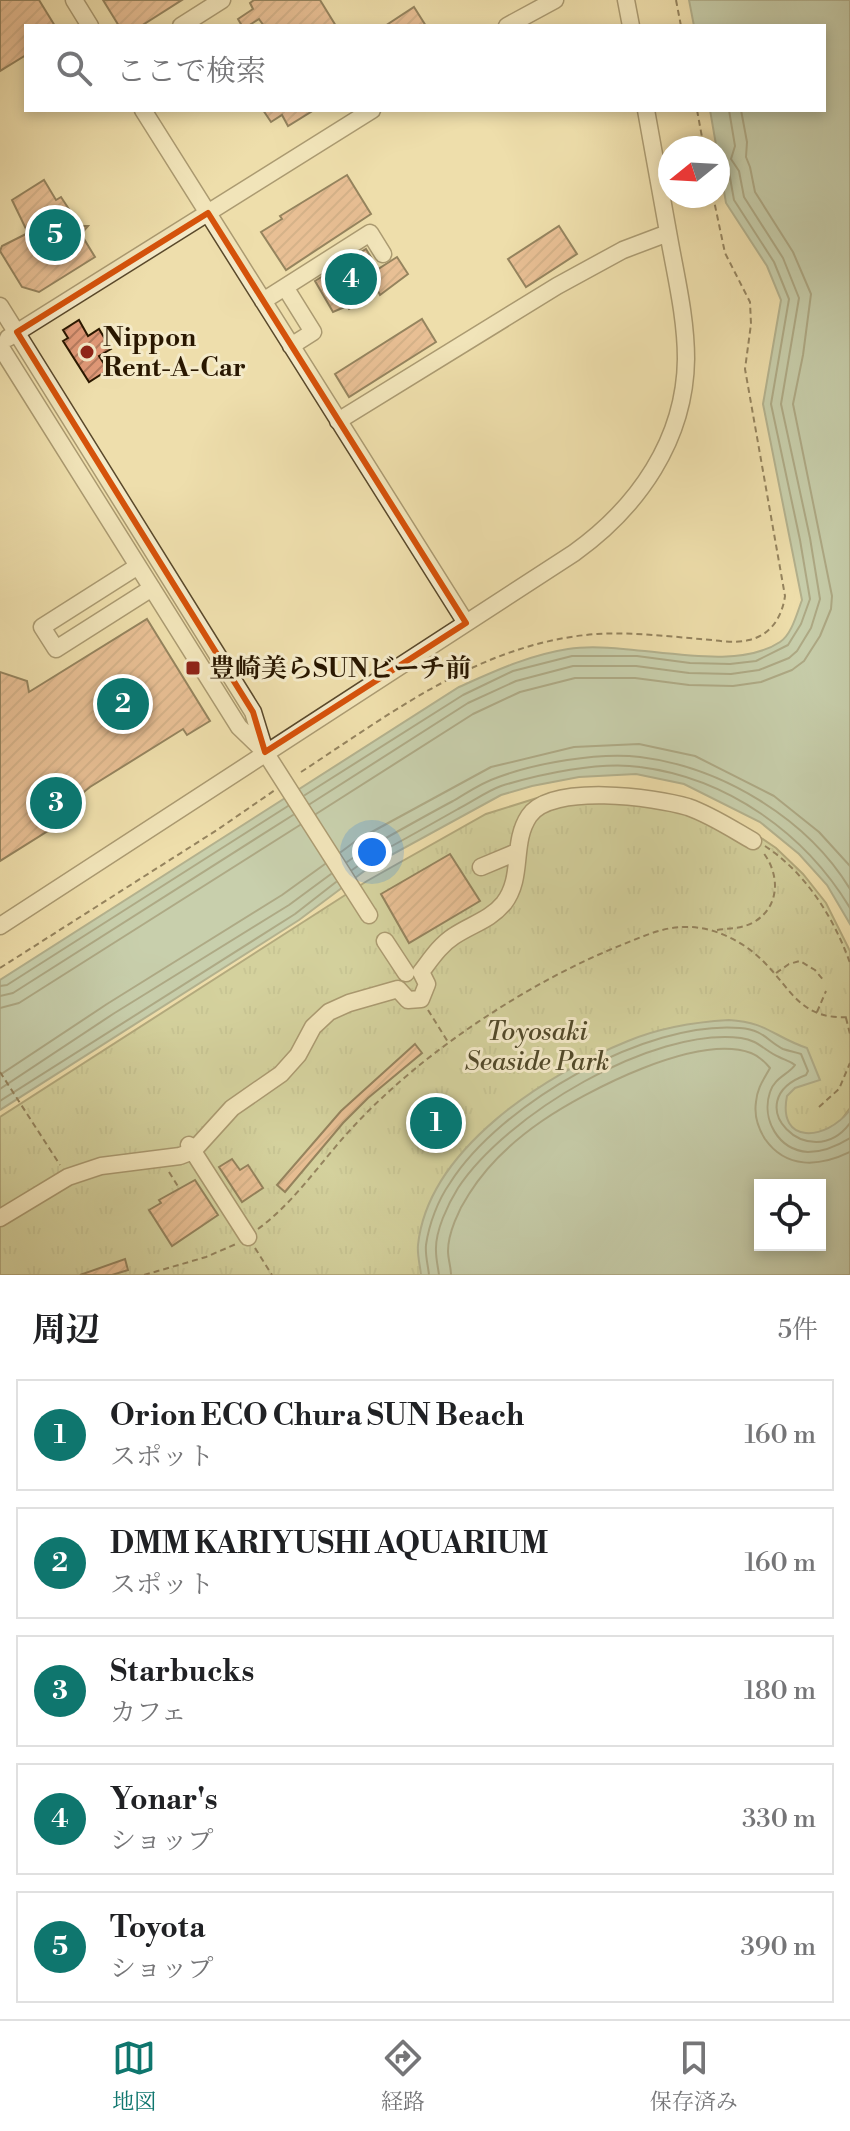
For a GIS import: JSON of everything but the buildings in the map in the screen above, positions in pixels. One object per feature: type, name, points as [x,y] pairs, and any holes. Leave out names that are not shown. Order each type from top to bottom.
[{"type":"street","points":[[74,0],[89,24]]},
{"type":"street","points":[[184,24],[222,0]]},
{"type":"street","points":[[511,24],[555,0]]},
{"type":"street","points":[[626,0],[631,24]]},
{"type":"street","points":[[144,112],[466,623]]},
{"type":"street","points":[[265,752],[239,727],[0,344],[369,112]]},
{"type":"street","points":[[0,926],[597,536],[628,506],[658,464],[678,412],[686,362],[680,295],[646,112]]},
{"type":"street","points":[[263,301],[370,233],[383,254]]},
{"type":"street","points":[[338,421],[568,280],[623,250],[668,233]]},
{"type":"street","points":[[285,287],[313,332],[291,346]]},
{"type":"street","points":[[0,306],[253,712],[265,752],[282,789],[369,915]]},
{"type":"street","points":[[138,566],[42,627],[56,649],[152,588]]},
{"type":"street","points":[[398,989],[400,979],[414,972],[446,941],[482,922],[505,902],[516,879],[517,852],[526,822],[534,809],[560,800],[587,796],[654,799],[709,816],[753,841]]},
{"type":"street","points":[[481,867],[517,852]]},
{"type":"street","points":[[385,941],[427,984],[421,999],[408,1000],[398,989]]},
{"type":"street","points":[[0,1218],[68,1177],[134,1159],[163,1158],[191,1148],[232,1108],[281,1074],[298,1055],[313,1027],[329,1012],[398,989]]},
{"type":"street","points":[[191,1148],[248,1237]]},
{"type":"path","points":[[676,0],[681,24]]},
{"type":"path","points":[[697,112],[702,136]]},
{"type":"path","points":[[301,772],[452,676],[511,651],[551,640],[597,634],[739,642],[755,638],[773,627],[784,607],[785,596],[745,369],[751,324],[750,302],[725,253],[716,208]]},
{"type":"path","points":[[0,968],[282,789]]},
{"type":"path","points":[[144,1275],[206,1257],[248,1237],[282,1209],[354,1126],[449,1043],[542,983],[607,951],[668,929],[689,927],[714,930],[755,922],[771,904],[776,891],[771,863],[753,841]]},
{"type":"path","points":[[753,841],[769,849],[805,882],[825,910],[850,963]]},
{"type":"path","points":[[714,930],[751,949],[795,1000],[817,1013],[848,1017],[850,1034]]},
{"type":"path","points":[[775,974],[789,964],[800,961],[815,970],[824,981]]},
{"type":"path","points":[[817,1013],[826,991]]},
{"type":"path","points":[[421,999],[449,1043]]},
{"type":"path","points":[[819,1107],[839,1089],[850,1063]]},
{"type":"path","points":[[0,1072],[68,1177]]},
{"type":"path","points":[[163,1158],[179,1188]]},
{"type":"path","points":[[248,1237],[272,1275]]},
{"type":"highlighted area","points":[[208,213],[466,623],[265,752],[253,712],[17,332]]},
{"type":"green space","name":"Toyosaki Seaside Park","points":[[609,789],[751,831],[776,848],[803,874],[826,903],[850,951],[850,1108],[839,1123],[602,1275],[0,1275],[0,1117],[367,881],[486,814],[553,793]]},
{"type":"water","points":[[689,0],[850,0],[850,924],[827,885],[799,854],[760,822],[684,784],[636,774],[579,777],[532,786],[501,795],[371,866],[299,920],[0,1110],[0,980],[459,687],[526,659],[568,649],[619,648],[706,657],[734,656],[759,652],[780,642],[788,634],[802,600],[763,404],[781,300],[767,266],[729,208],[730,136],[714,136],[710,112],[826,112],[826,24],[694,24]]},
{"type":"water","points":[[742,1021],[807,1048],[820,1080],[795,1088],[787,1096],[786,1112],[789,1123],[796,1130],[806,1133],[829,1128],[850,1110],[850,1275],[421,1275],[418,1245],[427,1210],[444,1177],[467,1147],[496,1119],[562,1073],[628,1041],[677,1026]]},
{"type":"place","name":"Toyota","points":[[55,235]]},
{"type":"place","name":"Yonar's","points":[[351,279]]},
{"type":"place","name":"Nippon Rent-A-Car","points":[[87,352]]},
{"type":"place","name":"豊崎美らSUNビーチ前","points":[[193,668]]},
{"type":"place","name":"DMM KARIYUSHI AQUARIUM","points":[[123,704]]},
{"type":"place","name":"Starbucks","points":[[56,803]]},
{"type":"place","name":"Orion ECO Chura SUN Beach","points":[[436,1123]]}]
